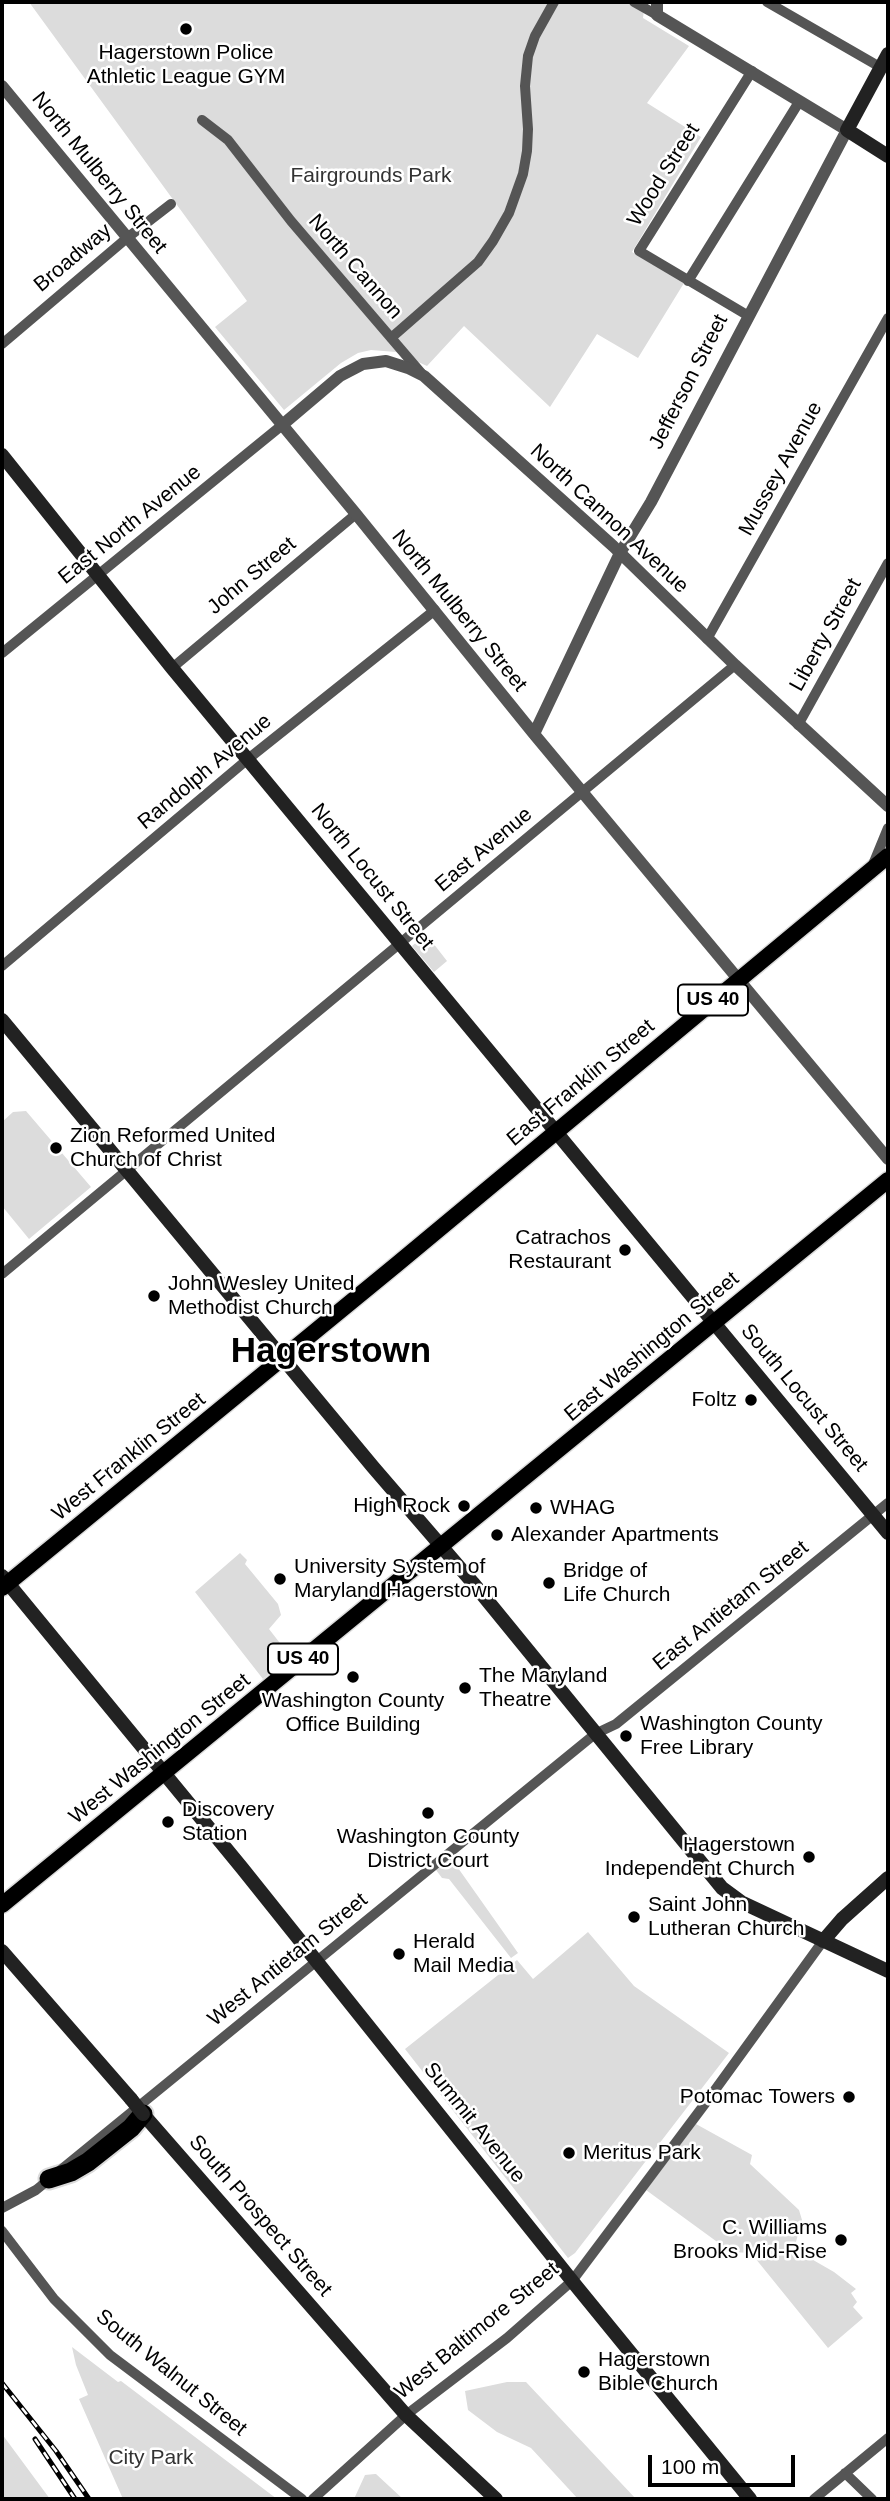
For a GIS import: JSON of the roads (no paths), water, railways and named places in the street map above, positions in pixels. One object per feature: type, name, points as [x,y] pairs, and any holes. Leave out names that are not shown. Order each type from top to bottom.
[{"type":"highway","points":[[48,2179],[71,2172],[88,2162],[131,2129],[137,2106]]},
{"type":"main road","name":"Jefferson Street","points":[[847,131],[888,54]]},
{"type":"main road","points":[[847,131],[888,156]]},
{"type":"main road","name":"North Locust Street","points":[[2,455],[172,668],[714,1322]]},
{"type":"main road","name":"US 40","points":[[872,869],[888,856]]},
{"type":"main road","name":"East Franklin Street","points":[[282,1358],[872,869]]},
{"type":"main road","points":[[2,1020],[442,1546],[722,1888],[741,1902],[888,1971]]},
{"type":"main road","name":"East Washington Street","points":[[442,1546],[888,1180]]},
{"type":"main road","name":"South Locust Street","points":[[714,1322],[888,1533]]},
{"type":"main road","name":"West Franklin Street","points":[[4,1582],[282,1358]]},
{"type":"main road","name":"West Washington Street","points":[[2,1905],[442,1546]]},
{"type":"main road","name":"Summit Avenue","points":[[4,1582],[164,1772],[750,2499]]},
{"type":"main road","points":[[823,1941],[842,1919],[888,1878]]},
{"type":"main road","name":"South Prospect Street","points":[[2,1951],[406,2415],[496,2499]]},
{"type":"street","points":[[391,338],[478,262],[494,242],[509,213],[523,174],[527,151],[528,56],[535,36],[554,2]]},
{"type":"street","points":[[634,2],[657,8],[847,131]]},
{"type":"street","points":[[768,2],[880,67]]},
{"type":"street","name":"Wood Street","points":[[747,315],[639,251],[752,71]]},
{"type":"street","name":"North Mulberry Street","points":[[2,86],[888,1160]]},
{"type":"street","points":[[688,281],[799,102]]},
{"type":"street","name":"North Cannon","points":[[202,120],[228,140],[291,221],[424,376]]},
{"type":"street","name":"Jefferson Street","points":[[534,734],[620,553],[650,502],[847,131]]},
{"type":"street","name":"Broadway","points":[[2,344],[171,204]]},
{"type":"street","name":"Mussey Avenue","points":[[708,639],[888,318]]},
{"type":"street","name":"North Cannon Avenue","points":[[281,426],[340,376],[363,364],[386,362],[424,376],[620,553],[798,725],[888,806]]},
{"type":"street","name":"East North Avenue","points":[[2,653],[281,426]]},
{"type":"street","name":"John Street","points":[[172,668],[356,514]]},
{"type":"street","name":"Liberty Street","points":[[798,725],[888,563]]},
{"type":"street","name":"Randolph Avenue","points":[[2,966],[248,759],[435,610]]},
{"type":"street","name":"East Avenue","points":[[2,1274],[735,665]]},
{"type":"street","name":"East Franklin Street","points":[[872,869],[888,828]]},
{"type":"street","name":"East Antietam Street","points":[[595,1734],[616,1724],[888,1503]]},
{"type":"street","name":"West Antietam Street","points":[[2,2208],[36,2190],[595,1734]]},
{"type":"street","name":"West Baltimore Street","points":[[313,2499],[406,2415],[507,2338],[572,2281],[823,1941]]},
{"type":"street","name":"South Walnut Street","points":[[2,2231],[54,2299],[110,2354],[302,2499]]},
{"type":"street","points":[[814,2499],[888,2438]]},
{"type":"street","points":[[845,2473],[872,2499]]},
{"type":"railway","points":[[2,2383],[56,2451],[89,2499]]},
{"type":"railway","points":[[35,2439],[75,2499]]},
{"type":"place","name":"Hagerstown Police Athletic League GYM","points":[[186,29]]},
{"type":"place","name":"Zion Reformed United Church of Christ","points":[[56,1148]]},
{"type":"place","name":"Catrachos Restaurant","points":[[625,1250]]},
{"type":"place","name":"John Wesley United Methodist Church","points":[[154,1296]]},
{"type":"place","name":"Foltz","points":[[751,1400]]},
{"type":"place","name":"High Rock","points":[[464,1506]]},
{"type":"place","name":"WHAG","points":[[536,1508]]},
{"type":"place","name":"Alexander Apartments","points":[[497,1535]]},
{"type":"place","name":"University System of Maryland Hagerstown","points":[[280,1579]]},
{"type":"place","name":"Bridge of Life Church","points":[[549,1583]]},
{"type":"place","name":"Washington County Office Building","points":[[353,1677]]},
{"type":"place","name":"The Maryland Theatre","points":[[465,1688]]},
{"type":"place","name":"Washington County Free Library","points":[[626,1736]]},
{"type":"place","name":"Washington County District Court","points":[[428,1813]]},
{"type":"place","name":"Discovery Station","points":[[168,1822]]},
{"type":"place","name":"Hagerstown Independent Church","points":[[809,1857]]},
{"type":"place","name":"Saint John Lutheran Church","points":[[634,1917]]},
{"type":"place","name":"Herald Mail Media","points":[[399,1954]]},
{"type":"place","name":"Potomac Towers","points":[[849,2097]]},
{"type":"place","name":"Meritus Park","points":[[569,2153]]},
{"type":"place","name":"C. Williams Brooks Mid‐Rise","points":[[841,2240]]},
{"type":"place","name":"Hagerstown Bible Church","points":[[584,2372]]},
{"type":"district","name":"Hagerstown","points":[[331,1352]]},
{"type":"park label","name":"Fairgrounds Park","points":[[371,176]]},
{"type":"park label","name":"City Park","points":[[151,2458]]}]
